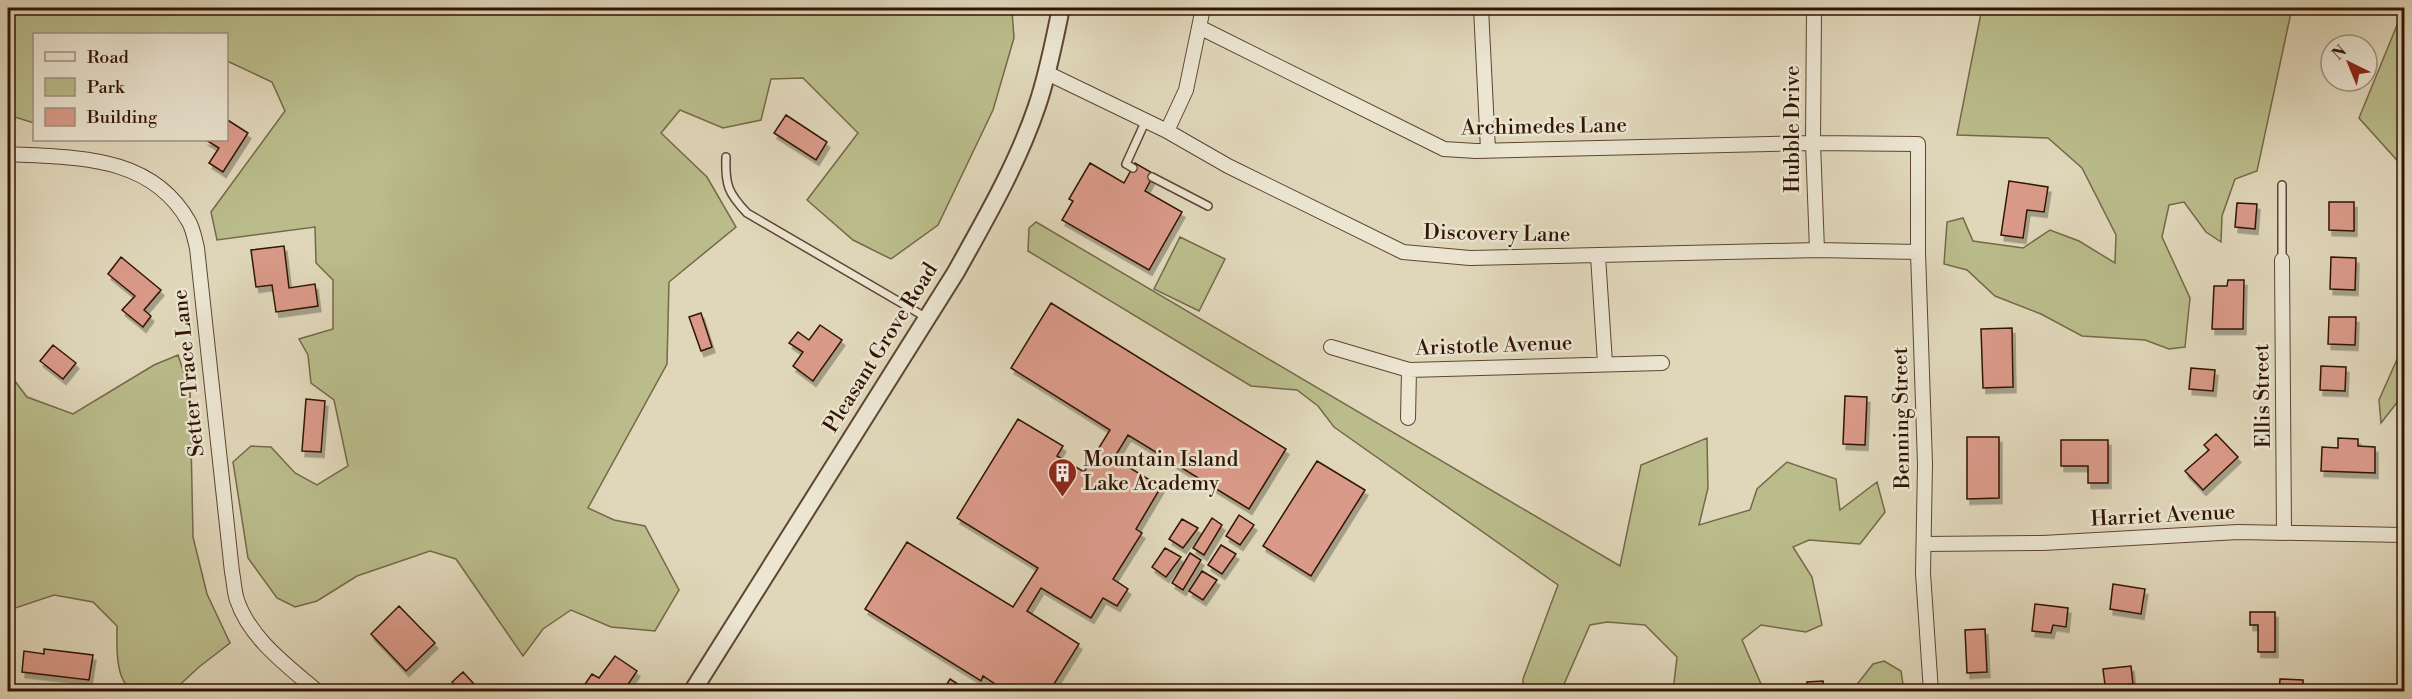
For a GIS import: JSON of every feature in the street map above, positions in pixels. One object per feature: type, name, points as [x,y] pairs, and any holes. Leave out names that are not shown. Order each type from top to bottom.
[{"type":"street","name":"Pleasant Grove Road","points":[[692,692],[927,318],[991,211],[1018,154],[1047,73],[1061,8]]},
{"type":"street","points":[[1167,131],[1186,90],[1203,8]]},
{"type":"street","points":[[1481,8],[1488,150]]},
{"type":"street","name":"Hubble Drive","points":[[1814,8],[1813,143],[1816,250]]},
{"type":"street","name":"Archimedes Lane","points":[[1199,27],[1443,149],[1813,143],[1918,144]]},
{"type":"street","name":"Discovery Lane","points":[[1047,73],[1146,120],[1228,166],[1403,252],[1470,258],[1816,250],[1918,252]]},
{"type":"street","name":"Benning Street","points":[[1918,144],[1918,252],[1925,464],[1923,573],[1931,692]]},
{"type":"street","name":"Setter Trace Lane","points":[[8,154],[91,159],[145,175],[175,201],[190,224],[197,248],[203,296],[207,358],[237,600],[260,640],[318,692]]},
{"type":"street","points":[[1598,256],[1605,363]]},
{"type":"street","name":"Ellis Street","points":[[2282,260],[2284,532]]},
{"type":"street","name":"Aristotle Avenue","points":[[1331,346],[1409,370],[1662,363]]},
{"type":"street","points":[[1407,418],[1409,370]]},
{"type":"street","name":"Harriet Avenue","points":[[1924,544],[2043,543],[2284,532],[2404,535]]},
{"type":"lane","points":[[1133,168],[1126,164],[1146,120]]},
{"type":"lane","points":[[726,157],[725,181],[733,198],[747,213],[927,318]]},
{"type":"lane","points":[[1152,177],[1208,206]]},
{"type":"lane","points":[[2282,185],[2282,260]]},
{"type":"green space","points":[[8,8],[1004,8],[1012,11],[1014,38],[993,110],[938,225],[891,259],[853,240],[807,200],[858,133],[803,78],[771,79],[761,120],[723,128],[680,110],[661,133],[707,177],[736,227],[669,282],[667,364],[588,508],[614,520],[645,526],[679,590],[655,631],[611,627],[571,610],[543,629],[523,656],[456,559],[430,551],[357,576],[317,601],[295,607],[277,598],[248,558],[233,462],[251,446],[271,447],[295,473],[317,485],[348,466],[334,400],[311,383],[308,355],[299,339],[333,329],[333,280],[316,263],[315,227],[217,240],[211,212],[285,111],[272,82],[228,61],[228,33],[33,33],[33,123],[8,115]]},
{"type":"green space","points":[[1982,8],[2292,8],[2257,171],[2235,179],[2222,216],[2221,242],[2206,232],[2184,202],[2169,205],[2162,237],[2190,298],[2185,347],[2169,349],[2145,340],[2082,336],[2041,314],[1995,296],[1967,270],[1944,264],[1947,222],[1963,218],[1973,241],[2023,248],[2050,230],[2079,241],[2115,263],[2116,235],[2082,168],[2048,138],[1957,135]]},
{"type":"green space","points":[[2404,8],[2404,168],[2359,118],[2369,93],[2379,93],[2379,69]]},
{"type":"green space","points":[[1036,222],[1620,566],[1641,465],[1707,438],[1708,488],[1699,525],[1750,510],[1757,489],[1787,462],[1836,479],[1840,510],[1877,482],[1885,512],[1860,544],[1809,540],[1793,547],[1812,577],[1822,625],[1806,632],[1761,625],[1742,640],[1764,691],[1673,691],[1677,657],[1645,625],[1607,622],[1590,625],[1561,691],[1523,691],[1523,679],[1558,585],[1334,427],[1318,406],[1297,390],[1251,386],[1028,251],[1029,228]]},
{"type":"green space","points":[[1180,237],[1225,259],[1199,311],[1154,289]]},
{"type":"green space","points":[[2404,351],[2404,399],[2399,400],[2381,423],[2379,400],[2399,355]]},
{"type":"green space","points":[[178,355],[190,391],[193,537],[207,594],[230,643],[173,691],[135,691],[128,687],[120,672],[117,626],[93,602],[54,595],[12,609],[8,622],[8,372],[27,397],[73,414],[154,365]]},
{"type":"green space","points":[[1884,661],[1901,671],[1904,691],[1875,689],[1855,691],[1855,687],[1873,664]]},
{"type":"building","points":[[786,115],[827,142],[816,160],[774,133]]},
{"type":"building","points":[[228,120],[248,133],[223,172],[209,163],[219,148],[208,141],[228,141]]},
{"type":"building","points":[[1090,163],[1124,183],[1135,163],[1154,174],[1145,191],[1182,212],[1149,270],[1062,220],[1073,201],[1069,199]]},
{"type":"building","points":[[2009,181],[2048,187],[2044,212],[2027,210],[2023,238],[2001,235]]},
{"type":"building","points":[[2329,202],[2354,202],[2354,231],[2329,230]]},
{"type":"building","points":[[2237,203],[2257,204],[2255,229],[2235,227]]},
{"type":"building","points":[[284,246],[289,288],[315,284],[318,306],[276,312],[272,285],[256,287],[251,250]]},
{"type":"building","points":[[121,257],[161,290],[144,310],[151,316],[143,327],[122,310],[135,296],[108,274]]},
{"type":"building","points":[[2331,257],[2356,258],[2355,290],[2330,289]]},
{"type":"building","points":[[2228,280],[2244,280],[2243,329],[2212,329],[2214,286],[2227,286]]},
{"type":"building","name":"Mountain Island Lake Academy","points":[[1051,303],[1286,449],[1249,509],[1128,435],[1114,458],[1161,487],[1136,529],[1142,533],[1113,579],[1128,589],[1117,606],[1103,598],[1091,618],[1041,588],[1027,611],[1079,644],[1049,692],[1007,692],[983,676],[981,681],[865,609],[907,542],[1013,607],[1038,568],[957,518],[1018,419],[1063,446],[1057,456],[1084,472],[1110,430],[1011,368]]},
{"type":"building","points":[[701,313],[712,347],[701,351],[689,317]]},
{"type":"building","points":[[2329,317],[2356,317],[2355,345],[2328,344]]},
{"type":"building","points":[[820,325],[842,340],[813,381],[793,366],[803,352],[789,343],[798,332],[809,340]]},
{"type":"building","points":[[2012,328],[2013,387],[1983,388],[1981,329]]},
{"type":"building","points":[[53,345],[76,363],[63,379],[40,361]]},
{"type":"building","points":[[2321,366],[2346,367],[2345,391],[2320,390]]},
{"type":"building","points":[[2191,368],[2215,370],[2213,391],[2189,389]]},
{"type":"building","points":[[1845,396],[1867,397],[1865,445],[1843,444]]},
{"type":"building","points":[[306,399],[325,401],[321,452],[302,451]]},
{"type":"building","points":[[2216,434],[2238,457],[2203,490],[2185,471],[2209,450],[2204,445]]},
{"type":"building","points":[[1967,437],[1999,437],[1999,498],[1967,499]]},
{"type":"building","points":[[2338,438],[2358,439],[2358,446],[2375,447],[2375,473],[2321,471],[2322,447],[2338,448]]},
{"type":"building","points":[[2061,440],[2108,440],[2108,483],[2088,483],[2088,466],[2061,466]]},
{"type":"building","points":[[1317,461],[1365,490],[1311,576],[1263,546]]},
{"type":"building","points":[[1239,515],[1254,525],[1240,545],[1226,536]]},
{"type":"building","points":[[1212,518],[1222,525],[1204,555],[1193,548]]},
{"type":"building","points":[[1182,519],[1198,528],[1183,548],[1169,539]]},
{"type":"building","points":[[1221,545],[1236,554],[1222,574],[1208,565]]},
{"type":"building","points":[[1165,548],[1181,557],[1166,577],[1152,567]]},
{"type":"building","points":[[1190,553],[1201,560],[1183,590],[1172,583]]},
{"type":"building","points":[[1202,571],[1217,580],[1203,600],[1189,591]]},
{"type":"building","points":[[2113,584],[2145,589],[2141,614],[2110,609]]},
{"type":"building","points":[[2035,604],[2068,608],[2066,627],[2053,625],[2051,633],[2032,631]]},
{"type":"building","points":[[399,606],[435,643],[406,671],[371,634]]},
{"type":"building","points":[[2250,612],[2275,612],[2275,652],[2258,652],[2258,625],[2250,625]]},
{"type":"building","points":[[1985,629],[1987,672],[1967,673],[1965,630]]},
{"type":"building","points":[[44,649],[93,655],[89,680],[22,672],[24,651],[44,654]]},
{"type":"building","points":[[615,656],[637,671],[623,692],[589,692],[583,687],[592,674],[599,678]]},
{"type":"building","points":[[2131,666],[2133,684],[2110,686],[2111,692],[2093,692],[2092,687],[2105,685],[2103,669]]},
{"type":"building","points":[[463,672],[475,685],[469,692],[461,692],[452,682]]},
{"type":"building","points":[[950,679],[970,692],[942,692]]},
{"type":"building","points":[[2280,679],[2303,680],[2303,692],[2279,692]]},
{"type":"building","points":[[1823,681],[1824,692],[1807,692],[1807,682]]},
{"type":"place","name":"Mountain Island Lake Academy","points":[[1062,498]]}]
